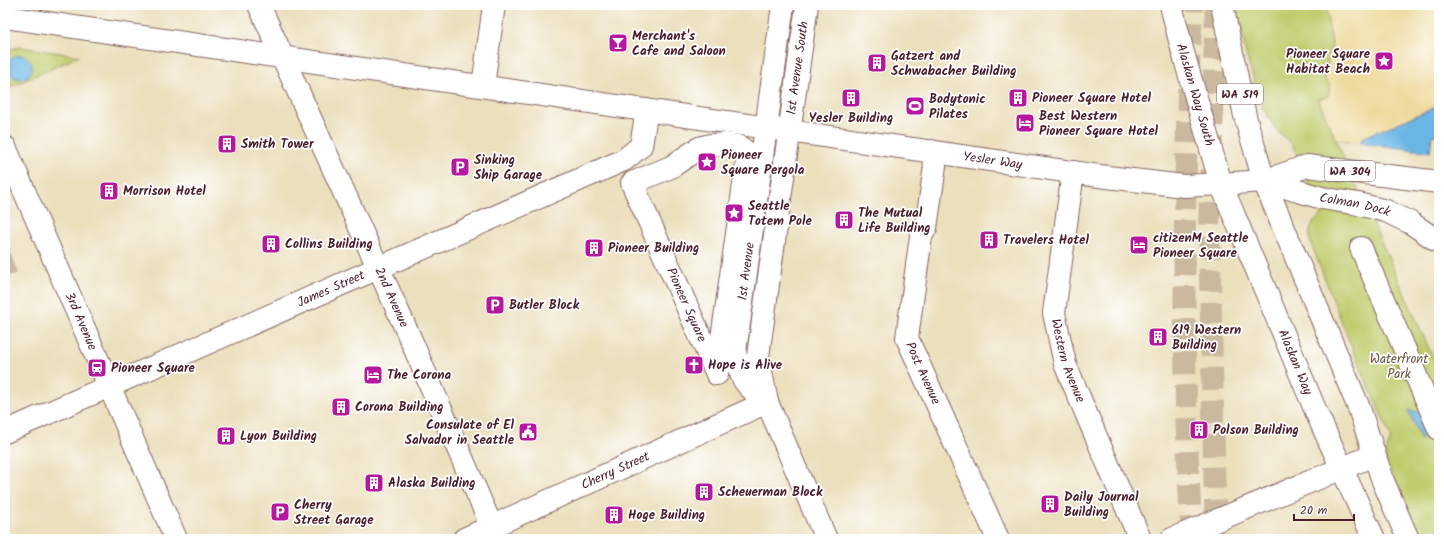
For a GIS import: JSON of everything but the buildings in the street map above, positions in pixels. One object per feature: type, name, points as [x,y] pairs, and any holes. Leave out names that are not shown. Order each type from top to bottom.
[{"type":"main road","name":"2nd Avenue","points":[[259,5],[411,340],[495,533]]},
{"type":"main road","points":[[482,86],[494,5]]},
{"type":"main road","name":"1st Avenue South","points":[[766,128],[783,5]]},
{"type":"main road","name":"1st Avenue South","points":[[789,131],[807,5]]},
{"type":"main road","name":"Alaskan Way South","points":[[1171,5],[1182,49],[1221,184]]},
{"type":"main road","name":"WA 519","points":[[1222,5],[1245,116],[1264,181]]},
{"type":"main road","name":"Yesler Way","points":[[5,16],[1073,172],[1184,186],[1221,184]]},
{"type":"main road","name":"James Street","points":[[5,432],[624,160],[641,146],[647,110]]},
{"type":"main road","name":"1st Avenue","points":[[766,128],[735,352],[740,374],[747,386],[767,402]]},
{"type":"main road","name":"1st Avenue","points":[[789,131],[758,356],[767,402],[826,539]]},
{"type":"main road","name":"Pioneer Square","points":[[725,144],[737,146],[746,152],[748,156],[717,374],[632,183],[671,167],[699,148],[725,144]]},
{"type":"main road","name":"3rd Avenue","points":[[5,147],[176,539]]},
{"type":"main road","name":"Post Avenue","points":[[932,151],[935,166],[926,228],[921,236],[907,338],[998,539]]},
{"type":"main road","name":"Colman Dock","points":[[1221,184],[1264,181],[1307,166],[1439,182]]},
{"type":"main road","name":"Western Avenue","points":[[1073,172],[1054,306],[1057,334],[1064,364],[1140,539]]},
{"type":"main road","points":[[1264,181],[1359,408],[1374,455],[1408,539]]},
{"type":"main road","name":"Colman Dock","points":[[1264,181],[1322,198],[1358,204],[1386,211],[1410,223],[1439,242]]},
{"type":"main road","name":"Alaskan Way","points":[[1221,184],[1314,406],[1374,539]]},
{"type":"main road","points":[[1410,223],[1439,233]]},
{"type":"main road","points":[[1410,223],[1439,256]]},
{"type":"main road","points":[[1361,248],[1439,429]]},
{"type":"main road","name":"Cherry Street","points":[[464,539],[495,533],[767,402]]},
{"type":"main road","points":[[1172,539],[1374,455]]},
{"type":"green space","name":"Waterfront Park","points":[[1236,5],[1327,5],[1332,44],[1324,79],[1331,86],[1328,96],[1318,100],[1439,371],[1439,539],[1421,539],[1386,461],[1386,452],[1391,438],[1348,338],[1310,241],[1310,229],[1316,220],[1322,215],[1292,144],[1277,131],[1263,108],[1247,58]]},
{"type":"green space","points":[[21,47],[80,56],[10,87],[5,77],[5,50]]},
{"type":"sand","name":"Pioneer Square Habitat Beach","points":[[1327,5],[1439,5],[1439,106],[1362,138],[1361,143],[1336,139],[1318,99],[1328,96],[1331,86],[1324,79],[1332,44]]},
{"type":"water","points":[[20,55],[29,58],[32,67],[29,76],[20,79],[11,76],[8,67],[11,58]]},
{"type":"water","points":[[1439,106],[1439,136],[1432,135],[1430,152],[1361,143],[1362,138]]},
{"type":"water","points":[[1408,410],[1418,412],[1425,422],[1426,429],[1421,440]]},
{"type":"tunnel","points":[[1192,5],[1184,272],[1186,406],[1192,539]]},
{"type":"tunnel","points":[[1216,5],[1209,229],[1217,539]]},
{"type":"tunnel","points":[[5,265],[13,262]]},
{"type":"place","name":"Merchant's Cafe and Saloon","points":[[618,43]]},
{"type":"place","name":"Pioneer Square Habitat Beach","points":[[1384,61]]},
{"type":"place","name":"Gatzert and Schwabacher Building","points":[[877,63]]},
{"type":"place","name":"Yesler Building","points":[[851,98]]},
{"type":"place","name":"Pioneer Square Hotel","points":[[1018,98]]},
{"type":"place","name":"Bodytonic Pilates","points":[[915,106]]},
{"type":"place","name":"Best Western Pioneer Square Hotel","points":[[1025,123]]},
{"type":"place","name":"Smith Tower","points":[[227,144]]},
{"type":"place","name":"Pioneer Square Pergola","points":[[707,162]]},
{"type":"place","name":"Sinking Ship Garage","points":[[460,167]]},
{"type":"place","name":"Morrison Hotel","points":[[109,191]]},
{"type":"place","name":"Seattle Totem Pole","points":[[734,213]]},
{"type":"place","name":"The Mutual Life Building","points":[[844,220]]},
{"type":"place","name":"Travelers Hotel","points":[[989,240]]},
{"type":"place","name":"Collins Building","points":[[271,244]]},
{"type":"place","name":"citizenM Seattle Pioneer Square","points":[[1139,245]]},
{"type":"place","name":"Pioneer Building","points":[[594,248]]},
{"type":"place","name":"Butler Block","points":[[495,305]]},
{"type":"place","name":"619 Western Building","points":[[1158,337]]},
{"type":"place","name":"Hope is Alive","points":[[694,365]]},
{"type":"place","name":"Pioneer Square","points":[[97,368]]},
{"type":"place","name":"The Corona","points":[[373,375]]},
{"type":"place","name":"Corona Building","points":[[341,407]]},
{"type":"place","name":"Polson Building","points":[[1199,430]]},
{"type":"place","name":"Consulate of El Salvador in Seattle","points":[[528,432]]},
{"type":"place","name":"Lyon Building","points":[[226,436]]},
{"type":"place","name":"Alaska Building","points":[[374,483]]},
{"type":"place","name":"Scheuerman Block","points":[[704,492]]},
{"type":"place","name":"Daily Journal Building","points":[[1050,504]]},
{"type":"place","name":"Cherry Street Garage","points":[[280,512]]},
{"type":"place","name":"Hoge Building","points":[[614,515]]}]
